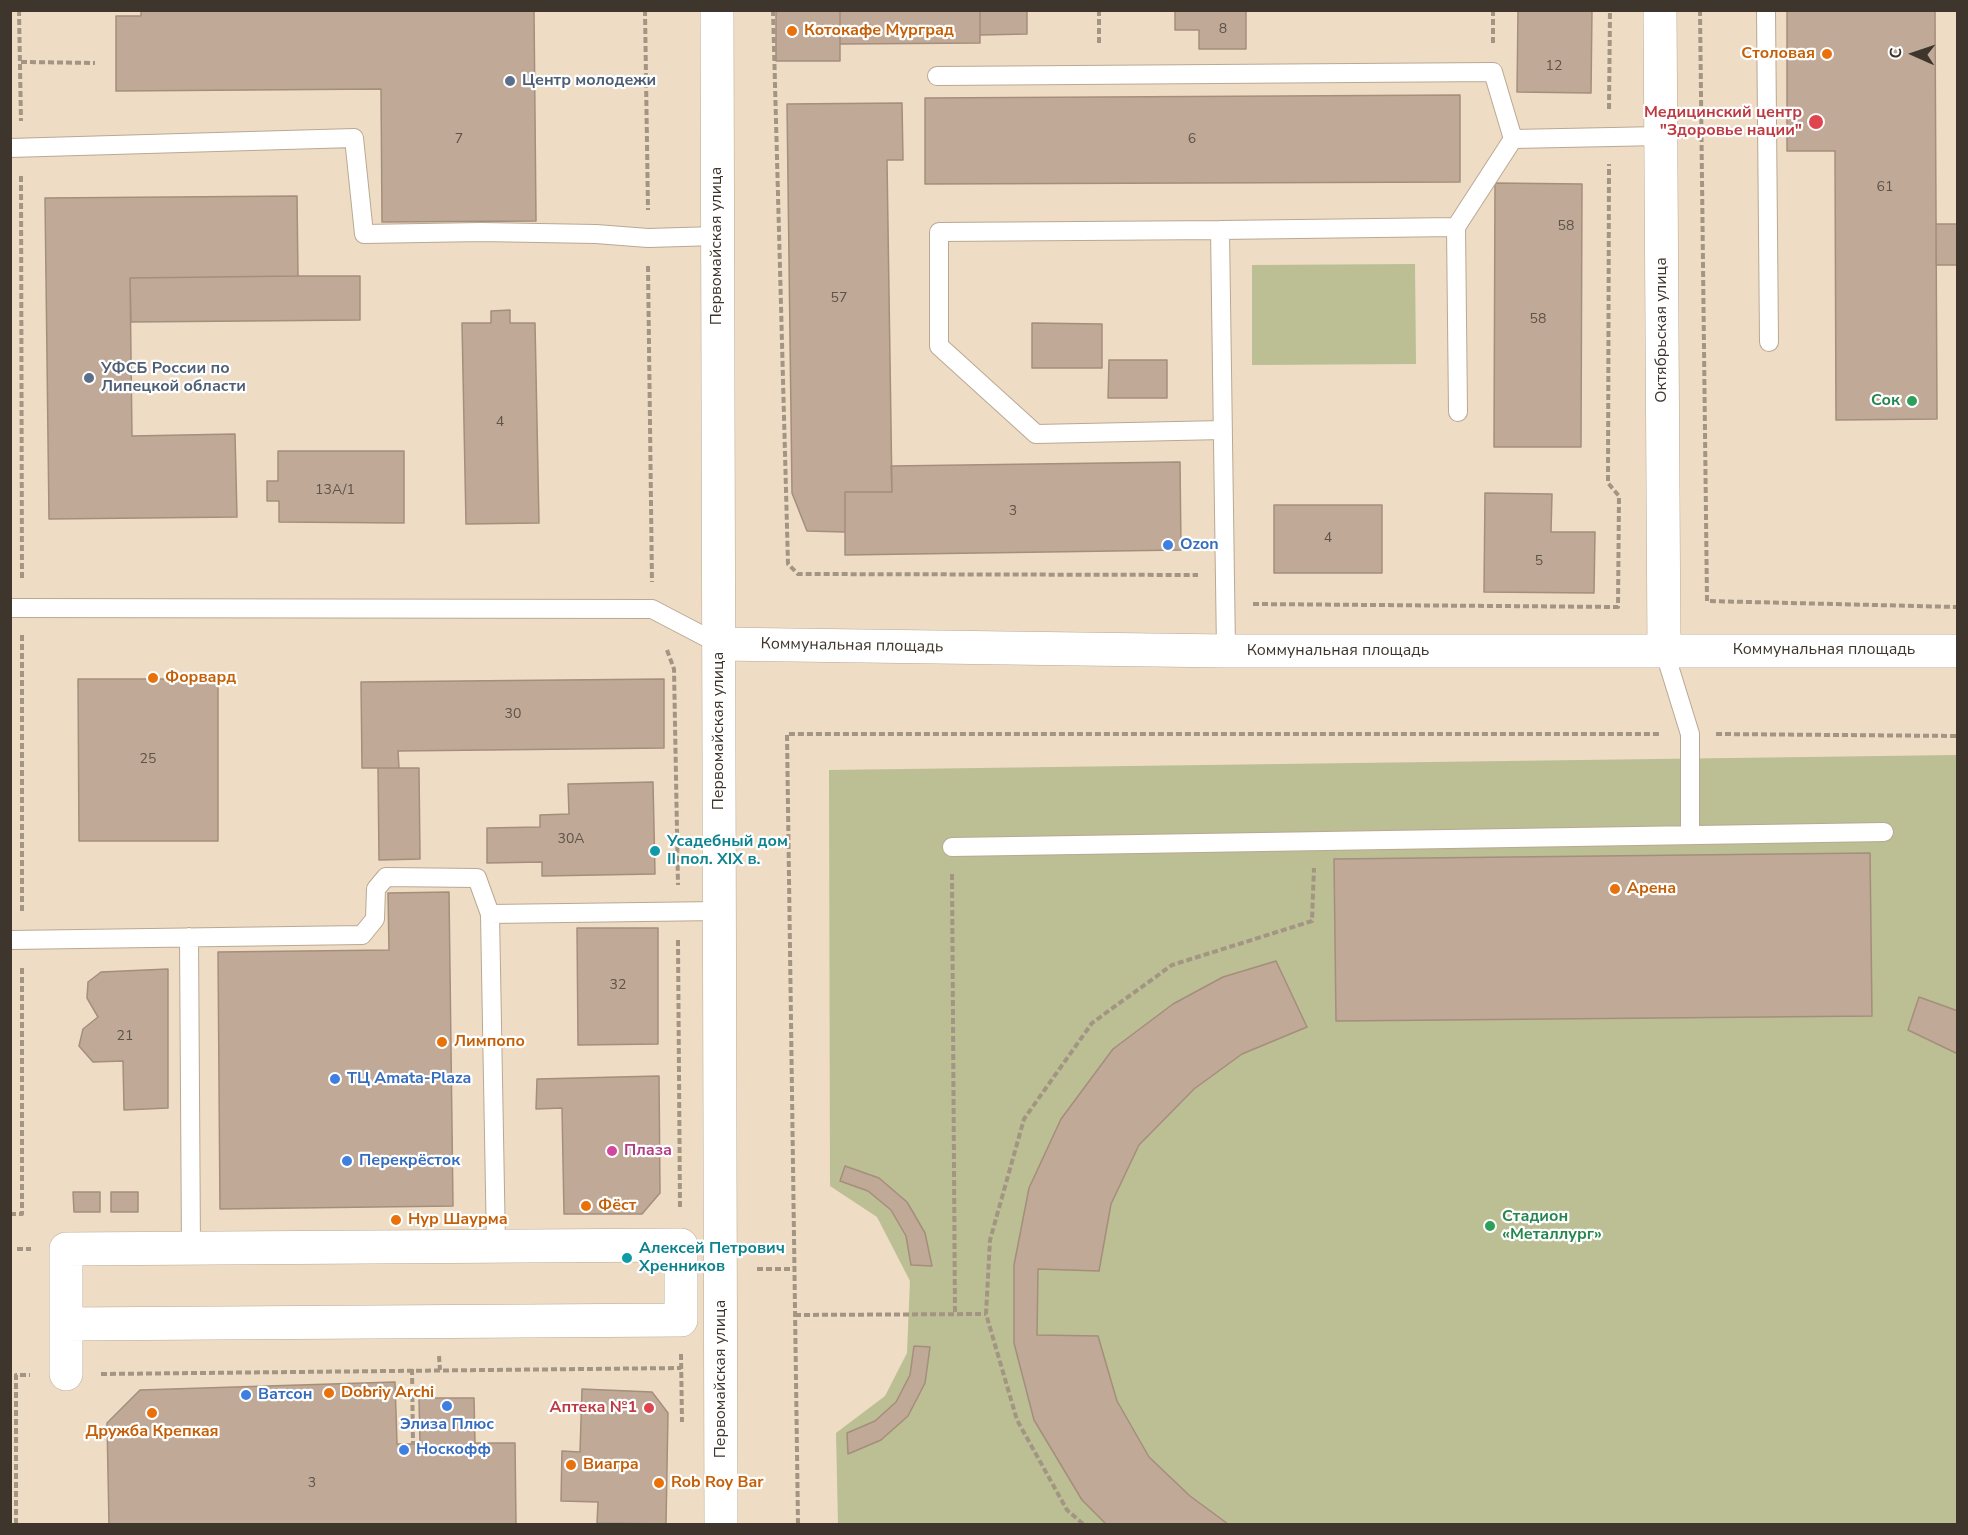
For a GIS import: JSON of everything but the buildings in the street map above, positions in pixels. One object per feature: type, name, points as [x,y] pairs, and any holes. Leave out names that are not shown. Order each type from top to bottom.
[{"type":"street","name":"Первомайская улица","points":[[717,10],[722,1524]]},
{"type":"street","name":"Октябрьская улица","points":[[1660,10],[1664,650]]},
{"type":"street","name":"Коммунальная площадь","points":[[719,644],[1226,651],[1958,651]]},
{"type":"street","points":[[66,1324],[681,1320],[681,1245],[66,1249],[66,1324],[66,1374]]},
{"type":"lane","points":[[1766,10],[1768,342]]},
{"type":"lane","points":[[937,76],[1493,72],[1514,139]]},
{"type":"lane","points":[[1514,139],[1661,136]]},
{"type":"lane","points":[[10,148],[354,138],[364,234],[481,232],[596,234],[648,238],[717,236]]},
{"type":"lane","points":[[1458,412],[1456,227],[1514,139]]},
{"type":"lane","points":[[1223,430],[1036,434],[939,346],[939,232],[1456,227]]},
{"type":"lane","points":[[1220,230],[1226,651]]},
{"type":"lane","points":[[10,608],[652,609],[719,644]]},
{"type":"lane","points":[[1664,650],[1690,734],[1690,834]]},
{"type":"lane","points":[[952,847],[1884,832]]},
{"type":"lane","points":[[10,940],[362,935],[375,919],[376,889],[386,877],[477,878],[490,914],[496,1246]]},
{"type":"lane","points":[[490,914],[719,911]]},
{"type":"lane","points":[[189,937],[191,1248]]},
{"type":"path","points":[[19,10],[19,21]]},
{"type":"path","points":[[773,10],[788,564],[798,574],[1225,575],[1251,604],[1618,607],[1619,496],[1608,483],[1610,10]]},
{"type":"path","points":[[1100,10],[1100,75]]},
{"type":"path","points":[[1493,10],[1493,35]]},
{"type":"path","points":[[1700,10],[1707,601],[1958,607]]},
{"type":"path","points":[[21,62],[94,63]]},
{"type":"path","points":[[1702,131],[1767,130]]},
{"type":"path","points":[[798,1524],[787,734],[1958,736]]},
{"type":"path","points":[[1083,1524],[1067,1510],[1017,1420],[986,1314],[990,1240],[1024,1119],[1092,1023],[1172,965],[1312,921],[1315,842]]},
{"type":"path","points":[[952,847],[955,1314]]},
{"type":"path","points":[[795,1316],[986,1314]]},
{"type":"path","points":[[16,1524],[16,1375],[412,1369],[681,1368]]},
{"type":"path","points":[[412,1369],[413,1444]]},
{"type":"green space","points":[[1415,264],[1416,364],[1252,365],[1252,265]]},
{"type":"green space","name":"Стадион «Металлург»","points":[[1957,755],[1957,1524],[838,1524],[836,1433],[885,1396],[907,1353],[910,1281],[877,1217],[830,1186],[829,770]]},
{"type":"place","name":"Котокафе Мурград","points":[[792,31]]},
{"type":"place","name":"Столовая","points":[[1827,54]]},
{"type":"place","name":"Центр молодежи","points":[[510,81]]},
{"type":"place","name":"Медицинский центр \"Здоровье нации\"","points":[[1816,122]]},
{"type":"place","name":"УФСБ России по Липецкой области","points":[[89,378]]},
{"type":"place","name":"Сок","points":[[1912,401]]},
{"type":"place","name":"Ozon","points":[[1168,545]]},
{"type":"place","name":"Форвард","points":[[153,678]]},
{"type":"place","name":"Усадебный дом II пол. XIX в.","points":[[655,851]]},
{"type":"place","name":"Арена","points":[[1615,889]]},
{"type":"place","name":"Лимпопо","points":[[442,1042]]},
{"type":"place","name":"ТЦ Amata-Plaza","points":[[335,1079]]},
{"type":"place","name":"Плаза","points":[[612,1151]]},
{"type":"place","name":"Перекрёсток","points":[[347,1161]]},
{"type":"place","name":"Фёст","points":[[586,1206]]},
{"type":"place","name":"Нур Шаурма","points":[[396,1220]]},
{"type":"place","name":"Стадион «Металлург»","points":[[1490,1226]]},
{"type":"place","name":"Алексей Петрович Хренников","points":[[627,1258]]},
{"type":"place","name":"Dobriy Archi","points":[[329,1393]]},
{"type":"place","name":"Ватсон","points":[[246,1395]]},
{"type":"place","name":"Элиза Плюс","points":[[447,1406]]},
{"type":"place","name":"Аптека №1","points":[[649,1408]]},
{"type":"place","name":"Дружба Крепкая","points":[[152,1413]]},
{"type":"place","name":"Носкофф","points":[[404,1450]]},
{"type":"place","name":"Виагра","points":[[571,1465]]},
{"type":"place","name":"Rob Roy Bar","points":[[659,1483]]}]
